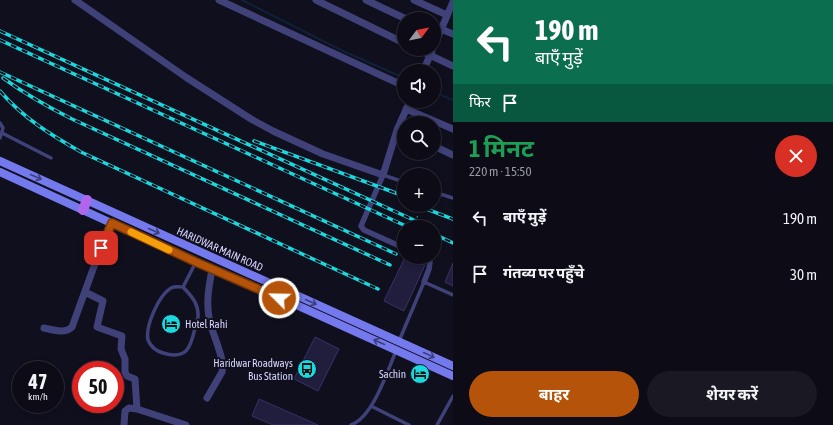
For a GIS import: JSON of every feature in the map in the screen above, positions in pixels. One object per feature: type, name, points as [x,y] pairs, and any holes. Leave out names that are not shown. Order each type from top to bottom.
[{"type":"main road","name":"HARIDWAR MAIN ROAD","points":[[0,161],[85,205],[112,223],[212,270],[366,336],[453,376]]},
{"type":"main road","name":"HARIDWAR MAIN ROAD","points":[[0,172],[85,205],[370,328],[453,366]]},
{"type":"main road","points":[[366,336],[370,328]]},
{"type":"street","points":[[76,0],[178,72],[251,119],[323,154],[383,175]]},
{"type":"street","points":[[219,0],[397,83]]},
{"type":"street","points":[[316,0],[397,40]]},
{"type":"street","points":[[366,0],[397,15]]},
{"type":"street","points":[[414,0],[447,15]]},
{"type":"street","points":[[441,26],[453,2]]},
{"type":"street","points":[[441,32],[453,34]]},
{"type":"street","points":[[437,56],[453,66]]},
{"type":"street","points":[[404,116],[406,109],[453,129]]},
{"type":"street","points":[[397,141],[361,226],[364,230],[397,245]]},
{"type":"street","points":[[441,149],[453,155]]},
{"type":"street","points":[[44,328],[64,331],[69,330],[72,327],[96,261],[112,223]]},
{"type":"street","points":[[424,282],[430,264]]},
{"type":"street","points":[[207,398],[222,372],[224,365],[208,316],[208,291],[212,270]]},
{"type":"street","points":[[85,292],[103,301],[97,327],[122,336],[121,349],[125,359],[125,372],[127,376],[135,379],[137,409]]},
{"type":"street","points":[[124,425],[125,411],[129,408],[137,409],[170,423],[186,425]]},
{"type":"lane","points":[[0,124],[3,128],[0,138]]},
{"type":"lane","points":[[2,133],[51,158]]},
{"type":"lane","points":[[383,175],[397,180]]},
{"type":"lane","points":[[441,194],[453,198]]},
{"type":"lane","points":[[183,287],[196,262]]},
{"type":"lane","points":[[398,341],[424,282],[453,295]]},
{"type":"lane","points":[[175,287],[183,287],[198,305],[199,311],[188,350],[184,354],[179,355],[170,355],[156,351],[149,341],[148,327],[160,299],[164,294],[175,287]]},
{"type":"lane","points":[[350,425],[358,422],[371,406],[396,350]]},
{"type":"lane","points":[[437,425],[453,396]]},
{"type":"lane","points":[[371,406],[409,425]]},
{"type":"path","points":[[416,220],[418,215]]},
{"type":"building","points":[[453,263],[453,286],[445,282]]},
{"type":"building","points":[[402,264],[425,265],[404,311],[384,301]]},
{"type":"building","points":[[315,337],[339,349],[318,391],[294,379]]},
{"type":"building","points":[[259,399],[318,425],[273,425],[252,416]]},
{"type":"waterway","points":[[242,0],[343,51],[397,75]]},
{"type":"waterway","points":[[441,95],[453,100]]},
{"type":"railway","points":[[0,31],[414,220]]},
{"type":"railway","points":[[0,40],[397,222]]},
{"type":"railway","points":[[0,72],[396,254]]},
{"type":"railway","points":[[3,78],[37,100],[72,119],[390,265]]},
{"type":"railway","points":[[0,91],[28,118],[81,152],[378,289]]},
{"type":"railway","points":[[254,141],[397,193]]},
{"type":"railway","points":[[434,212],[453,219]]},
{"type":"railway","points":[[441,237],[453,243]]},
{"type":"slow traffic","points":[[131,232],[169,250]]},
{"type":"place","name":"Hotel Rahi","points":[[171,324]]},
{"type":"place","name":"Haridwar Roadways Bus Station","points":[[307,369]]},
{"type":"place","name":"Sachin","points":[[420,374]]},
{"type":"route","points":[[101,248],[112,223],[279,298]]}]
